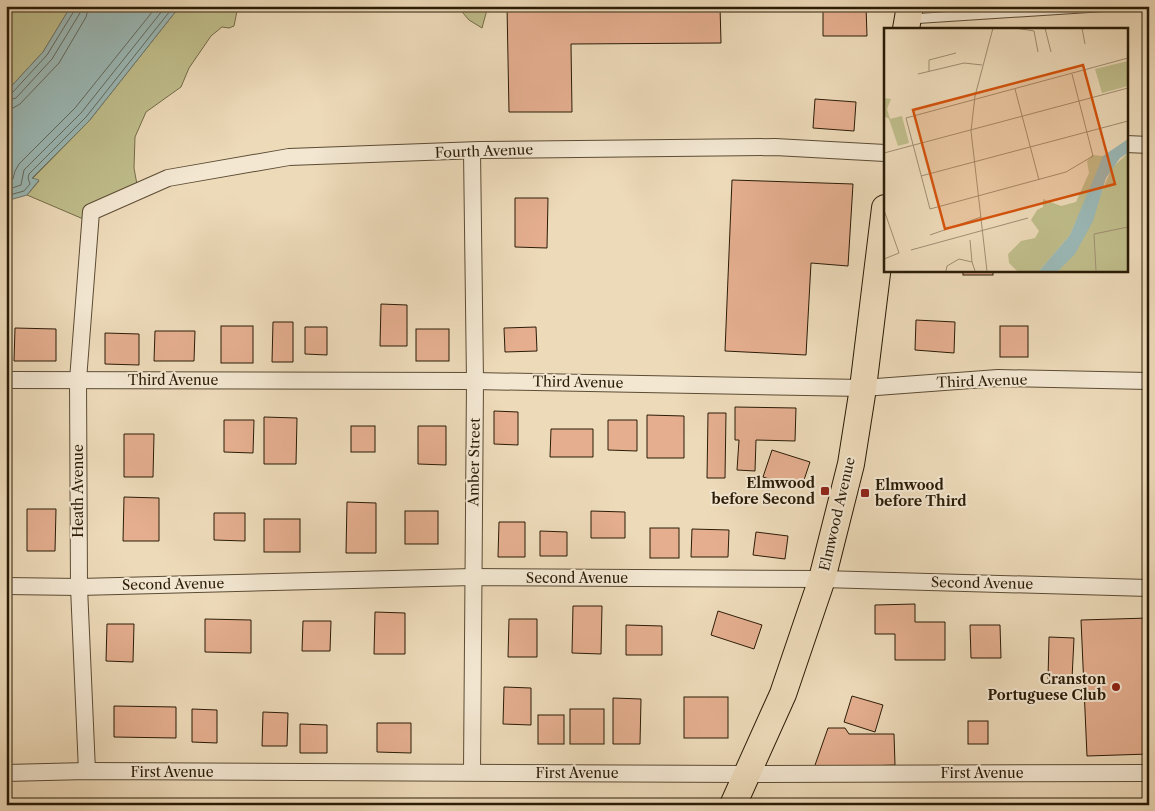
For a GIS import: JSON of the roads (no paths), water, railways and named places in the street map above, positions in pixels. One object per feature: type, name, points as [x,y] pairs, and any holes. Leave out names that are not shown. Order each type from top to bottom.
[{"type":"main road","name":"Elmwood Avenue","points":[[733,805],[782,694],[822,579],[850,464],[862,388],[884,216]]},
{"type":"street","points":[[1128,144],[1149,145]]},
{"type":"street","name":"Fourth Avenue","points":[[91,212],[168,178],[289,157],[472,152],[479,150],[776,147],[884,152]]},
{"type":"street","name":"Amber Street","points":[[472,152],[475,381],[472,772]]},
{"type":"street","name":"Heath Avenue","points":[[87,771],[79,587],[78,380],[91,212]]},
{"type":"street","name":"Third Avenue","points":[[6,380],[475,381],[862,388],[998,378],[1149,381]]},
{"type":"street","name":"Second Avenue","points":[[6,586],[79,587],[473,577],[822,579],[1149,588]]},
{"type":"street","name":"First Avenue","points":[[6,773],[87,771],[746,774],[1149,773]]},
{"type":"lane","points":[[908,18],[1112,6]]},
{"type":"water","points":[[71,6],[180,6],[89,121],[32,178],[39,180],[27,195],[6,201],[6,92],[43,52]]},
{"type":"place","name":"Elmwood before Second","points":[[825,491]]},
{"type":"place","name":"Elmwood before Third","points":[[865,493]]},
{"type":"place","name":"Cranston Portuguese Club","points":[[1116,687]]}]
